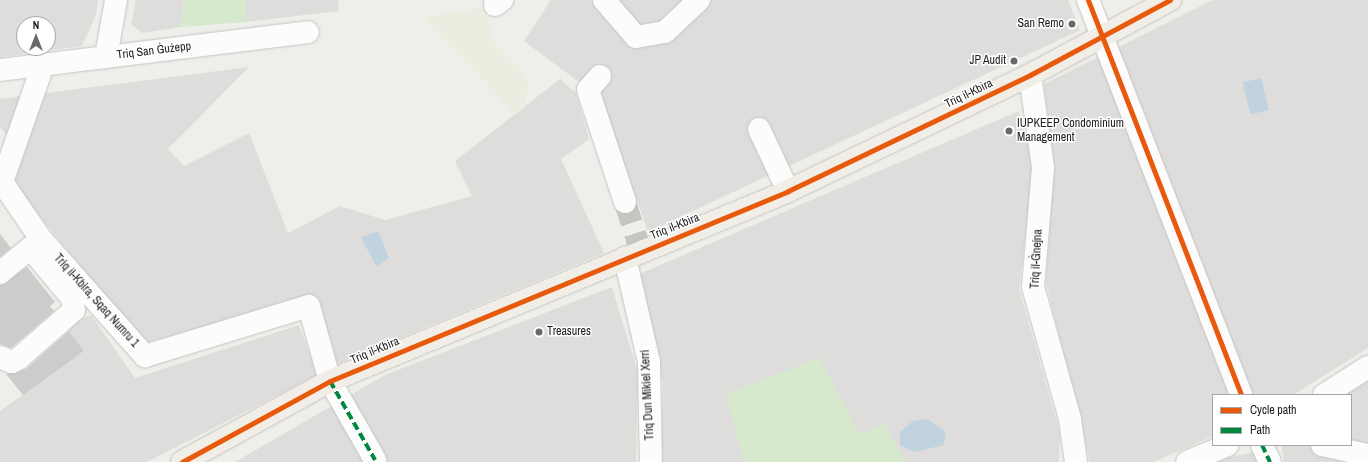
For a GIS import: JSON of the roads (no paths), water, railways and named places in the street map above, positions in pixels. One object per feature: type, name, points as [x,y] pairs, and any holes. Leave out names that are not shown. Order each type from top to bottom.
[{"type":"main road","name":"Triq il-Kbira","points":[[182,462],[330,381],[788,192],[1030,75],[1170,0]]},
{"type":"street","points":[[106,57],[116,0]]},
{"type":"street","points":[[604,0],[636,37],[665,32],[699,0]]},
{"type":"street","points":[[1088,0],[1101,37],[1241,394]]},
{"type":"street","name":"Triq San Ġużepp","points":[[0,70],[308,32]]},
{"type":"street","name":"Triq il-Kbira, Sqaq Numru 1","points":[[43,65],[2,182],[36,243],[145,356],[309,306],[330,381]]},
{"type":"street","name":"Triq il-Ġnejna","points":[[1030,75],[1043,168],[1033,287],[1070,419],[1076,462]]},
{"type":"street","points":[[600,76],[588,90],[625,202]]},
{"type":"street","points":[[759,129],[788,192]]},
{"type":"street","points":[[0,272],[36,243],[72,298],[74,310],[18,359],[12,362],[0,358]]},
{"type":"street","name":"Triq Dun Mikiel Xerri","points":[[625,258],[649,362],[651,462]]},
{"type":"street","points":[[1326,394],[1368,367]]},
{"type":"street","points":[[330,381],[375,460]]},
{"type":"street","points":[[1187,462],[1226,446]]},
{"type":"street","points":[[1262,446],[1270,462]]},
{"type":"street","points":[[1326,446],[1368,456]]},
{"type":"water","points":[[1261,78],[1269,110],[1251,115],[1243,83]]},
{"type":"water","points":[[378,231],[389,258],[377,267],[361,238]]},
{"type":"water","points":[[927,419],[946,432],[944,445],[914,452],[900,445],[900,432],[913,421]]},
{"type":"tunnel","points":[[625,202],[641,252]]},
{"type":"place","name":"San Remo","points":[[1072,24]]},
{"type":"place","name":"JP Audit","points":[[1014,61]]},
{"type":"place","name":"IUPKEEP Condominium Management","points":[[1009,131]]},
{"type":"place","name":"Treasures","points":[[539,332]]}]
